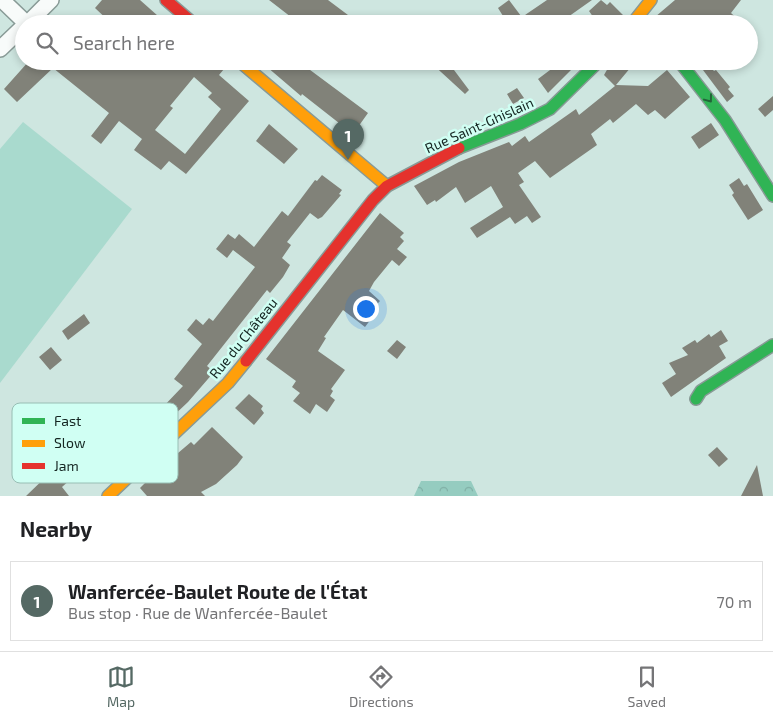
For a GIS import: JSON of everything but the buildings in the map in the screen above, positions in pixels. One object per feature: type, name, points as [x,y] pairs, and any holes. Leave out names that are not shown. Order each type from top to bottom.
[{"type":"main road","points":[[166,0],[184,15]]},
{"type":"main road","points":[[640,15],[650,0]]},
{"type":"main road","points":[[250,70],[387,186]]},
{"type":"main road","name":"Rue Saint-Ghislain","points":[[387,186],[453,150],[538,116],[565,97],[590,70]]},
{"type":"main road","points":[[685,70],[725,120],[773,196]]},
{"type":"main road","name":"Rue du Château","points":[[178,430],[228,383],[373,200],[387,186]]},
{"type":"main road","points":[[696,399],[701,391],[749,358],[773,345]]},
{"type":"main road","name":"Rue du Château","points":[[108,496],[122,483]]},
{"type":"street","points":[[2,0],[18,15]]},
{"type":"street","points":[[36,15],[50,0]]},
{"type":"street","points":[[0,50],[15,35]]},
{"type":"green space","points":[[23,122],[132,209],[0,383],[0,149]]},
{"type":"green space","points":[[421,481],[471,481],[478,496],[414,496]]},
{"type":"traffic: fast","points":[[459,148],[520,124],[550,109],[590,70]]},
{"type":"traffic: fast","points":[[686,70],[725,120],[773,196]]},
{"type":"traffic: fast","points":[[696,399],[701,391],[773,345]]},
{"type":"traffic: slow","points":[[639,15],[651,0]]},
{"type":"traffic: slow","points":[[250,70],[387,186]]},
{"type":"traffic: slow","points":[[178,430],[228,383],[246,361]]},
{"type":"traffic: slow","points":[[108,496],[122,483]]},
{"type":"traffic: jam","points":[[166,0],[184,15]]},
{"type":"traffic: jam","points":[[246,361],[373,200],[387,186],[459,148]]},
{"type":"place","name":"Wanfercée-Baulet Route de l'État","points":[[348,160]]}]
